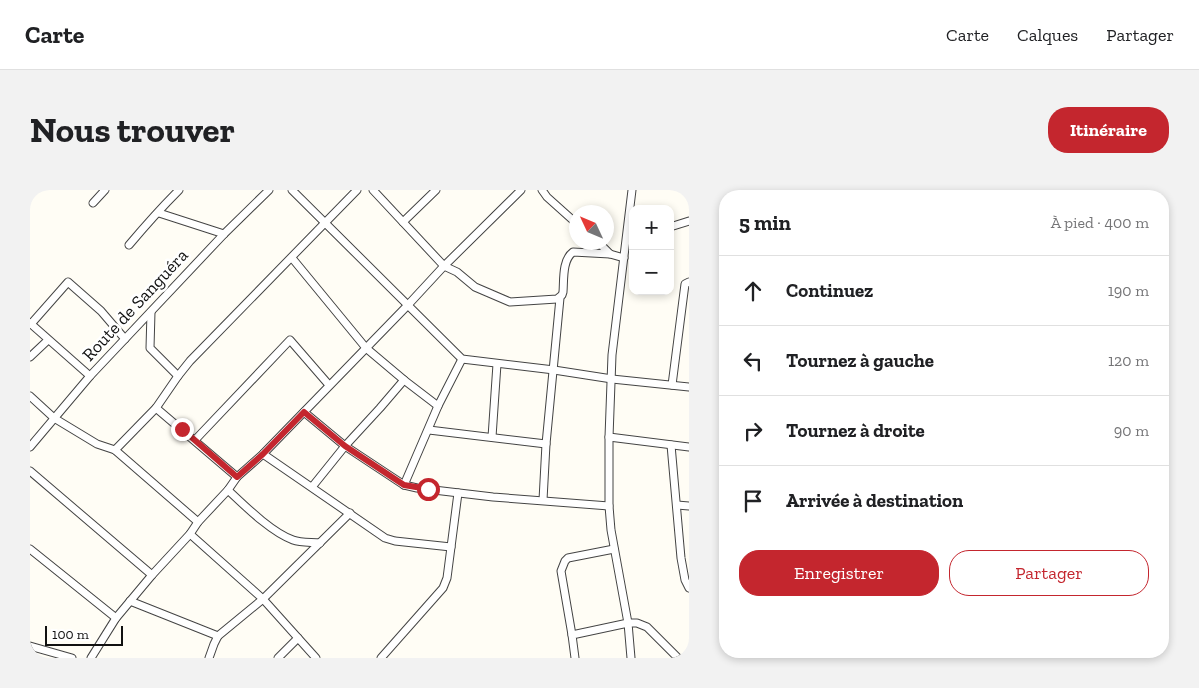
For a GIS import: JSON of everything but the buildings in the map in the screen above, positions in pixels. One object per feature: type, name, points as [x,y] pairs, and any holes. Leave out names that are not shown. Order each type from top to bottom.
[{"type":"street","points":[[93,203],[105,190]]},
{"type":"street","points":[[129,246],[151,219],[180,190]]},
{"type":"street","name":"Route de Sanguéra","points":[[30,447],[90,376],[224,234],[269,190]]},
{"type":"street","points":[[292,190],[462,359],[689,387]]},
{"type":"street","points":[[115,450],[156,408],[190,361],[357,190]]},
{"type":"street","points":[[373,190],[444,266],[457,272],[475,287],[510,302],[560,298]]},
{"type":"street","points":[[404,222],[436,190]]},
{"type":"street","points":[[91,658],[116,618],[190,534],[198,522],[228,490],[237,477],[263,454],[444,266],[522,190]]},
{"type":"street","points":[[542,190],[569,217]]},
{"type":"street","points":[[631,205],[632,190]]},
{"type":"street","points":[[159,212],[224,234]]},
{"type":"street","points":[[674,226],[689,221]]},
{"type":"street","points":[[629,239],[624,258],[612,356],[609,506],[614,549],[628,623],[631,658]]},
{"type":"street","points":[[606,250],[610,254]]},
{"type":"street","points":[[543,500],[546,444],[560,298],[563,292],[566,259],[573,252],[610,254],[624,258]]},
{"type":"street","points":[[292,258],[366,348],[438,406]]},
{"type":"street","points":[[90,376],[30,323],[68,282],[101,311],[125,339]]},
{"type":"street","points":[[672,385],[685,284],[689,282]]},
{"type":"street","points":[[151,312],[150,348],[178,376]]},
{"type":"street","points":[[30,357],[48,340]]},
{"type":"street","points":[[194,440],[290,340],[329,386]]},
{"type":"street","points":[[404,485],[438,406],[462,359]]},
{"type":"street","points":[[492,437],[497,364]]},
{"type":"street","points":[[312,487],[345,446],[404,380]]},
{"type":"street","points":[[30,396],[54,418],[97,444],[115,450],[198,522]]},
{"type":"street","points":[[156,408],[237,477]]},
{"type":"street","points":[[304,412],[345,446],[404,485],[458,493],[609,506]]},
{"type":"street","points":[[428,430],[546,444]]},
{"type":"street","points":[[609,437],[689,447]]},
{"type":"street","points":[[671,445],[681,558],[685,580],[689,588]]},
{"type":"street","points":[[263,454],[385,538],[395,541],[451,547]]},
{"type":"street","points":[[30,471],[152,575]]},
{"type":"street","points":[[228,490],[252,513],[293,540],[320,543]]},
{"type":"street","points":[[381,658],[443,588],[447,578],[458,493]]},
{"type":"street","points":[[677,505],[689,506]]},
{"type":"street","points":[[209,658],[218,636],[263,599],[350,513]]},
{"type":"street","points":[[190,534],[263,599],[316,658]]},
{"type":"street","points":[[30,549],[116,618]]},
{"type":"street","points":[[575,658],[561,571],[563,565],[568,558],[614,549]]},
{"type":"street","points":[[681,558],[689,559]]},
{"type":"street","points":[[130,601],[218,636]]},
{"type":"street","points":[[572,635],[628,623],[641,624],[678,658]]},
{"type":"street","points":[[278,658],[298,638]]},
{"type":"street","points":[[30,646],[72,658]]},
{"type":"route","points":[[182,429],[237,477],[263,454],[304,412],[345,446],[404,485],[428,489]]}]
